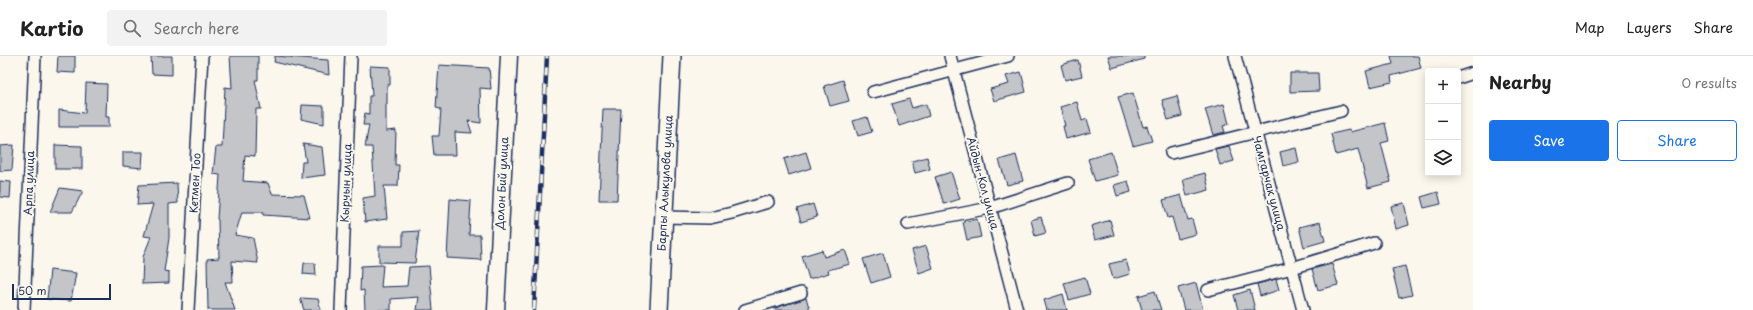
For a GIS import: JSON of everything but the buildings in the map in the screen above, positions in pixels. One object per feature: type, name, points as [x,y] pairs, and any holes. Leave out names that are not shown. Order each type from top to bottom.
[{"type":"main road","name":"Барпы Алыкулова улица","points":[[659,310],[672,56]]},
{"type":"street","name":"Арпа улица","points":[[24,310],[35,56]]},
{"type":"street","name":"Кетмен Тоо","points":[[188,310],[202,56]]},
{"type":"street","name":"Кырчын улица","points":[[341,310],[352,56]]},
{"type":"street","name":"Долон Бий улица","points":[[496,310],[509,56]]},
{"type":"street","name":"Айдын-Кол улица","points":[[950,56],[1017,310]]},
{"type":"street","points":[[873,92],[1008,56]]},
{"type":"street","name":"Чамгарчак улица","points":[[1235,56],[1303,310]]},
{"type":"street","points":[[1461,77],[1473,73]]},
{"type":"street","points":[[1171,153],[1341,111]]},
{"type":"street","points":[[908,224],[990,208],[1068,183]]},
{"type":"street","points":[[663,217],[710,218],[768,202]]},
{"type":"street","points":[[1208,290],[1292,268],[1374,243]]},
{"type":"street","points":[[745,310],[801,293]]},
{"type":"railway","points":[[534,310],[547,56]]}]
